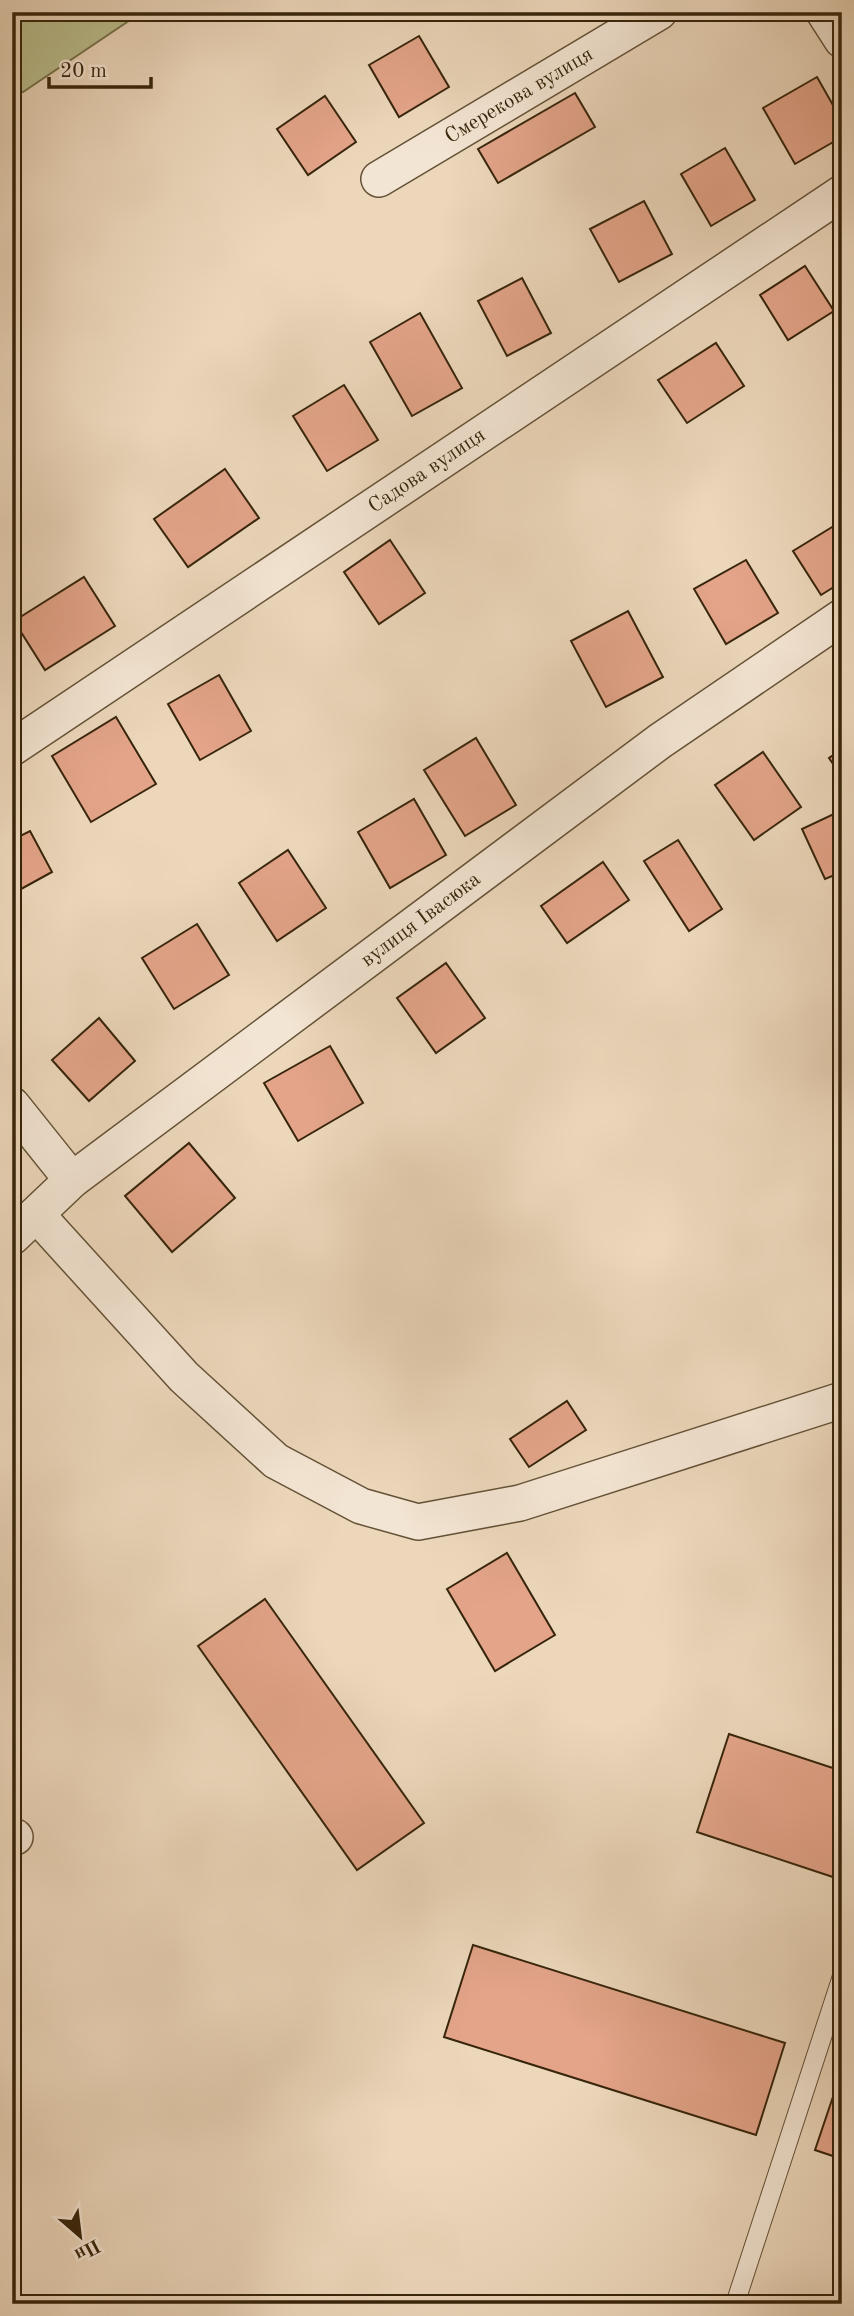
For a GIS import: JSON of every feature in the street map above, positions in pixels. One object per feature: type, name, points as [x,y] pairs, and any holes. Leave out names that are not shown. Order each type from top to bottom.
[{"type":"street","name":"Смерекова вулиця","points":[[379,179],[659,12]]},
{"type":"street","points":[[824,12],[842,40]]},
{"type":"street","name":"Садова вулиця","points":[[12,748],[842,193]]},
{"type":"street","name":"вулиця Івасюка","points":[[25,1226],[72,1180],[660,741],[842,617]]},
{"type":"street","points":[[12,1105],[72,1180]]},
{"type":"street","points":[[25,1226],[276,1461],[361,1506],[418,1522],[520,1503],[842,1399]]},
{"type":"lane","points":[[735,2304],[842,1976]]},
{"type":"green space","points":[[12,12],[142,12],[23,92],[12,92]]},
{"type":"building","points":[[419,36],[449,87],[399,117],[369,65]]},
{"type":"building","points":[[817,77],[842,121],[842,137],[795,164],[763,108]]},
{"type":"building","points":[[575,93],[595,127],[498,183],[478,149]]},
{"type":"building","points":[[325,96],[356,142],[308,175],[277,129]]},
{"type":"building","points":[[725,148],[755,200],[711,226],[681,174]]},
{"type":"building","points":[[644,201],[672,254],[619,282],[590,229]]},
{"type":"building","points":[[805,266],[834,311],[788,340],[760,295]]},
{"type":"building","points":[[522,278],[551,333],[507,356],[478,301]]},
{"type":"building","points":[[420,313],[462,388],[412,416],[370,342]]},
{"type":"building","points":[[716,343],[744,386],[687,423],[658,380]]},
{"type":"building","points":[[344,385],[378,440],[327,471],[293,416]]},
{"type":"building","points":[[225,469],[259,518],[188,567],[154,519]]},
{"type":"building","points":[[842,521],[842,582],[821,595],[793,551]]},
{"type":"building","points":[[390,540],[425,593],[379,624],[344,572]]},
{"type":"building","points":[[746,560],[778,613],[726,644],[694,589]]},
{"type":"building","points":[[84,577],[115,626],[45,670],[14,621]]},
{"type":"building","points":[[628,611],[663,677],[606,707],[571,641]]},
{"type":"building","points":[[219,675],[251,731],[200,760],[168,704]]},
{"type":"building","points":[[116,717],[156,784],[91,822],[52,756]]},
{"type":"building","points":[[476,738],[516,805],[465,836],[424,770]]},
{"type":"building","points":[[842,749],[842,777],[829,758]]},
{"type":"building","points":[[763,752],[801,807],[754,840],[715,785]]},
{"type":"building","points":[[414,799],[446,855],[390,888],[358,832]]},
{"type":"building","points":[[838,812],[842,819],[842,872],[825,879],[802,829]]},
{"type":"building","points":[[30,831],[52,872],[12,894],[12,840]]},
{"type":"building","points":[[678,840],[722,909],[689,931],[644,861]]},
{"type":"building","points":[[288,850],[326,908],[277,941],[239,883]]},
{"type":"building","points":[[603,862],[629,900],[567,943],[541,906]]},
{"type":"building","points":[[197,924],[229,975],[174,1009],[142,958]]},
{"type":"building","points":[[446,963],[485,1018],[436,1053],[397,998]]},
{"type":"building","points":[[99,1018],[135,1061],[89,1101],[52,1060]]},
{"type":"building","points":[[330,1046],[363,1103],[298,1141],[264,1083]]},
{"type":"building","points":[[189,1143],[235,1198],[172,1252],[125,1196]]},
{"type":"building","points":[[567,1401],[586,1430],[529,1467],[510,1439]]},
{"type":"building","points":[[507,1553],[555,1635],[495,1671],[447,1589]]},
{"type":"building","points":[[265,1599],[424,1823],[357,1870],[198,1646]]},
{"type":"building","points":[[729,1734],[842,1771],[842,1880],[697,1832]]},
{"type":"building","points":[[473,1945],[785,2043],[756,2135],[444,2037]]},
{"type":"building","points":[[842,2070],[842,2159],[815,2150]]}]
